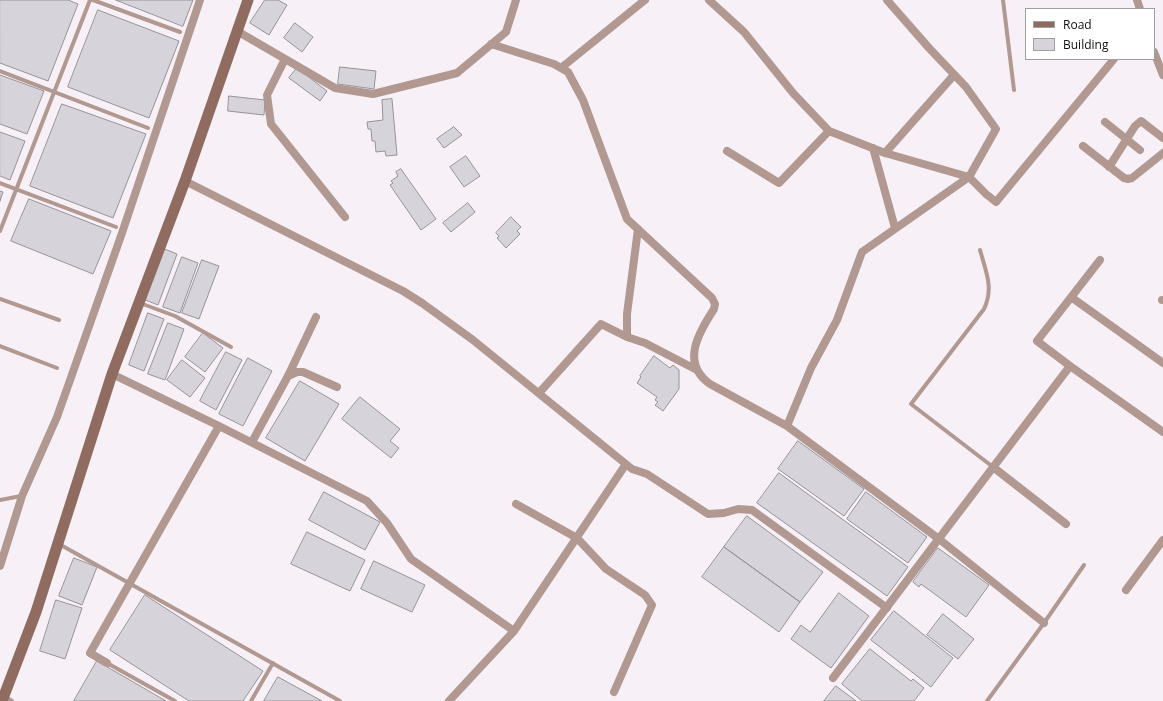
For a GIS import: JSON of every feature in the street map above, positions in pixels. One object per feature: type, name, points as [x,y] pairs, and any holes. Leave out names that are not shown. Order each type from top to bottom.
[{"type":"street","points":[[0,566],[22,496],[57,417],[122,233],[200,0]]},
{"type":"street","points":[[6,699],[36,612],[112,374],[185,181],[248,0]]},
{"type":"street","points":[[237,31],[335,88],[373,94],[457,73],[506,32],[516,0]]},
{"type":"street","points":[[561,68],[645,0]]},
{"type":"street","points":[[708,0],[744,32],[793,93],[829,131],[885,153],[969,177],[996,202],[1113,60]]},
{"type":"street","points":[[787,426],[811,368],[837,320],[862,252],[969,177],[996,129],[966,86],[954,75],[887,0]]},
{"type":"street","points":[[491,44],[554,64],[568,72],[583,100],[627,219],[712,298],[715,304],[714,309],[696,340],[694,355],[697,370],[702,379],[787,426],[939,539],[1044,623]]},
{"type":"street","points":[[1155,55],[1163,75]]},
{"type":"street","points":[[285,59],[267,95],[271,124],[345,217]]},
{"type":"street","points":[[885,153],[954,75]]},
{"type":"street","points":[[1109,166],[1135,126],[1141,121],[1163,138]]},
{"type":"street","points":[[1105,122],[1140,150]]},
{"type":"street","points":[[727,151],[779,183],[829,131]]},
{"type":"street","points":[[1082,146],[1124,178],[1128,179],[1132,178],[1163,153]]},
{"type":"street","points":[[873,148],[895,228]]},
{"type":"street","points":[[185,181],[416,299],[473,340],[632,469],[648,474],[708,514],[738,509],[752,510],[886,608]]},
{"type":"street","points":[[627,337],[627,314],[638,229]]},
{"type":"street","points":[[1100,260],[1037,341],[1163,432]]},
{"type":"street","points":[[1072,297],[1163,363]]},
{"type":"street","points":[[252,442],[288,376],[316,317]]},
{"type":"street","points":[[538,393],[601,324],[627,337],[645,343],[697,370]]},
{"type":"street","points":[[833,678],[1070,366]]},
{"type":"street","points":[[288,376],[296,372],[303,372],[337,388]]},
{"type":"street","points":[[112,374],[252,442],[367,501],[387,523],[411,559],[514,631]]},
{"type":"street","points":[[107,663],[90,653],[219,426]]},
{"type":"street","points":[[449,701],[514,631],[626,464]]},
{"type":"street","points":[[994,467],[1066,524]]},
{"type":"street","points":[[516,504],[577,538],[606,569],[645,595],[652,605],[614,692]]},
{"type":"street","points":[[1126,590],[1163,540]]},
{"type":"lane","points":[[0,231],[54,92],[92,0],[180,32]]},
{"type":"lane","points":[[1003,0],[1014,90]]},
{"type":"lane","points":[[0,71],[148,128]]},
{"type":"lane","points":[[0,183],[116,227]]},
{"type":"lane","points":[[980,250],[990,289],[988,300],[979,315],[911,404],[994,467]]},
{"type":"lane","points":[[0,299],[60,320]]},
{"type":"lane","points":[[140,303],[175,316],[232,347]]},
{"type":"lane","points":[[0,346],[57,368]]},
{"type":"lane","points":[[0,500],[22,496]]},
{"type":"lane","points":[[58,544],[340,701]]},
{"type":"lane","points":[[988,701],[1084,565]]},
{"type":"lane","points":[[107,663],[174,701]]},
{"type":"lane","points":[[251,701],[273,663]]},
{"type":"building","points":[[0,0],[68,0],[78,4],[48,81],[0,63]]},
{"type":"building","points":[[116,0],[193,0],[183,26]]},
{"type":"building","points":[[265,0],[278,0],[287,5],[269,35],[250,23]]},
{"type":"building","points":[[98,10],[179,41],[149,118],[68,87]]},
{"type":"building","points":[[295,23],[313,37],[302,52],[284,38]]},
{"type":"building","points":[[340,67],[376,71],[374,89],[338,84]]},
{"type":"building","points":[[297,68],[327,91],[320,101],[289,78]]},
{"type":"building","points":[[0,75],[44,91],[27,134],[0,124]]},
{"type":"building","points":[[229,96],[265,100],[264,115],[228,111]]},
{"type":"building","points":[[392,99],[397,155],[386,156],[385,151],[376,152],[375,141],[372,141],[371,129],[368,129],[367,122],[383,120],[382,100]]},
{"type":"building","points":[[62,104],[146,134],[113,218],[30,186]]},
{"type":"building","points":[[454,127],[462,135],[444,148],[437,139]]},
{"type":"building","points":[[0,132],[25,141],[10,180],[0,176]]},
{"type":"building","points":[[466,156],[480,176],[464,187],[450,167]]},
{"type":"building","points":[[401,169],[436,219],[421,230],[390,185],[393,183],[391,181],[398,176],[396,172]]},
{"type":"building","points":[[0,191],[3,192],[0,201]]},
{"type":"building","points":[[29,199],[111,231],[93,274],[11,241]]},
{"type":"building","points":[[468,203],[475,212],[451,232],[443,223]]},
{"type":"building","points":[[511,217],[521,227],[517,231],[520,234],[506,248],[497,238],[499,236],[496,233]]},
{"type":"building","points":[[162,248],[177,254],[158,305],[143,299]]},
{"type":"building","points":[[182,257],[198,263],[180,313],[163,307]]},
{"type":"building","points":[[202,260],[219,266],[199,319],[182,313]]},
{"type":"building","points":[[148,313],[164,319],[144,371],[129,365]]},
{"type":"building","points":[[168,323],[184,329],[165,380],[148,374]]},
{"type":"building","points":[[203,333],[223,348],[205,372],[185,357]]},
{"type":"building","points":[[226,352],[242,360],[216,410],[200,401]]},
{"type":"building","points":[[654,356],[670,368],[673,365],[679,370],[679,389],[663,411],[655,405],[658,402],[655,400],[657,397],[637,383]]},
{"type":"building","points":[[248,358],[272,371],[243,426],[219,414]]},
{"type":"building","points":[[182,360],[205,378],[190,397],[167,380]]},
{"type":"building","points":[[300,381],[339,404],[305,461],[266,438]]},
{"type":"building","points":[[360,397],[400,429],[390,441],[399,448],[391,458],[342,419]]},
{"type":"building","points":[[798,441],[864,489],[844,516],[778,469]]},
{"type":"building","points":[[779,473],[908,567],[887,596],[757,503]]},
{"type":"building","points":[[324,492],[380,522],[365,550],[309,520]]},
{"type":"building","points":[[866,492],[927,537],[908,563],[847,519]]},
{"type":"building","points":[[747,516],[823,572],[800,602],[724,547]]},
{"type":"building","points":[[307,532],[365,560],[350,591],[291,564]]},
{"type":"building","points":[[724,547],[800,602],[779,632],[702,577]]},
{"type":"building","points":[[938,548],[989,585],[966,617],[921,584],[919,587],[913,582]]},
{"type":"building","points":[[74,558],[97,567],[82,605],[59,596]]},
{"type":"building","points":[[374,561],[425,585],[412,612],[361,589]]},
{"type":"building","points":[[839,593],[869,616],[831,668],[791,639],[801,625],[810,632]]},
{"type":"building","points":[[145,595],[263,671],[243,701],[189,701],[110,650]]},
{"type":"building","points":[[56,600],[82,608],[65,659],[40,651]]},
{"type":"building","points":[[894,611],[953,658],[931,687],[871,640]]},
{"type":"building","points":[[943,614],[974,639],[958,659],[927,635]]},
{"type":"building","points":[[870,649],[911,681],[913,679],[924,688],[914,701],[862,701],[842,684]]},
{"type":"building","points":[[97,661],[166,701],[74,701]]},
{"type":"building","points":[[278,677],[322,701],[264,701]]},
{"type":"building","points":[[836,686],[856,701],[824,701]]}]
